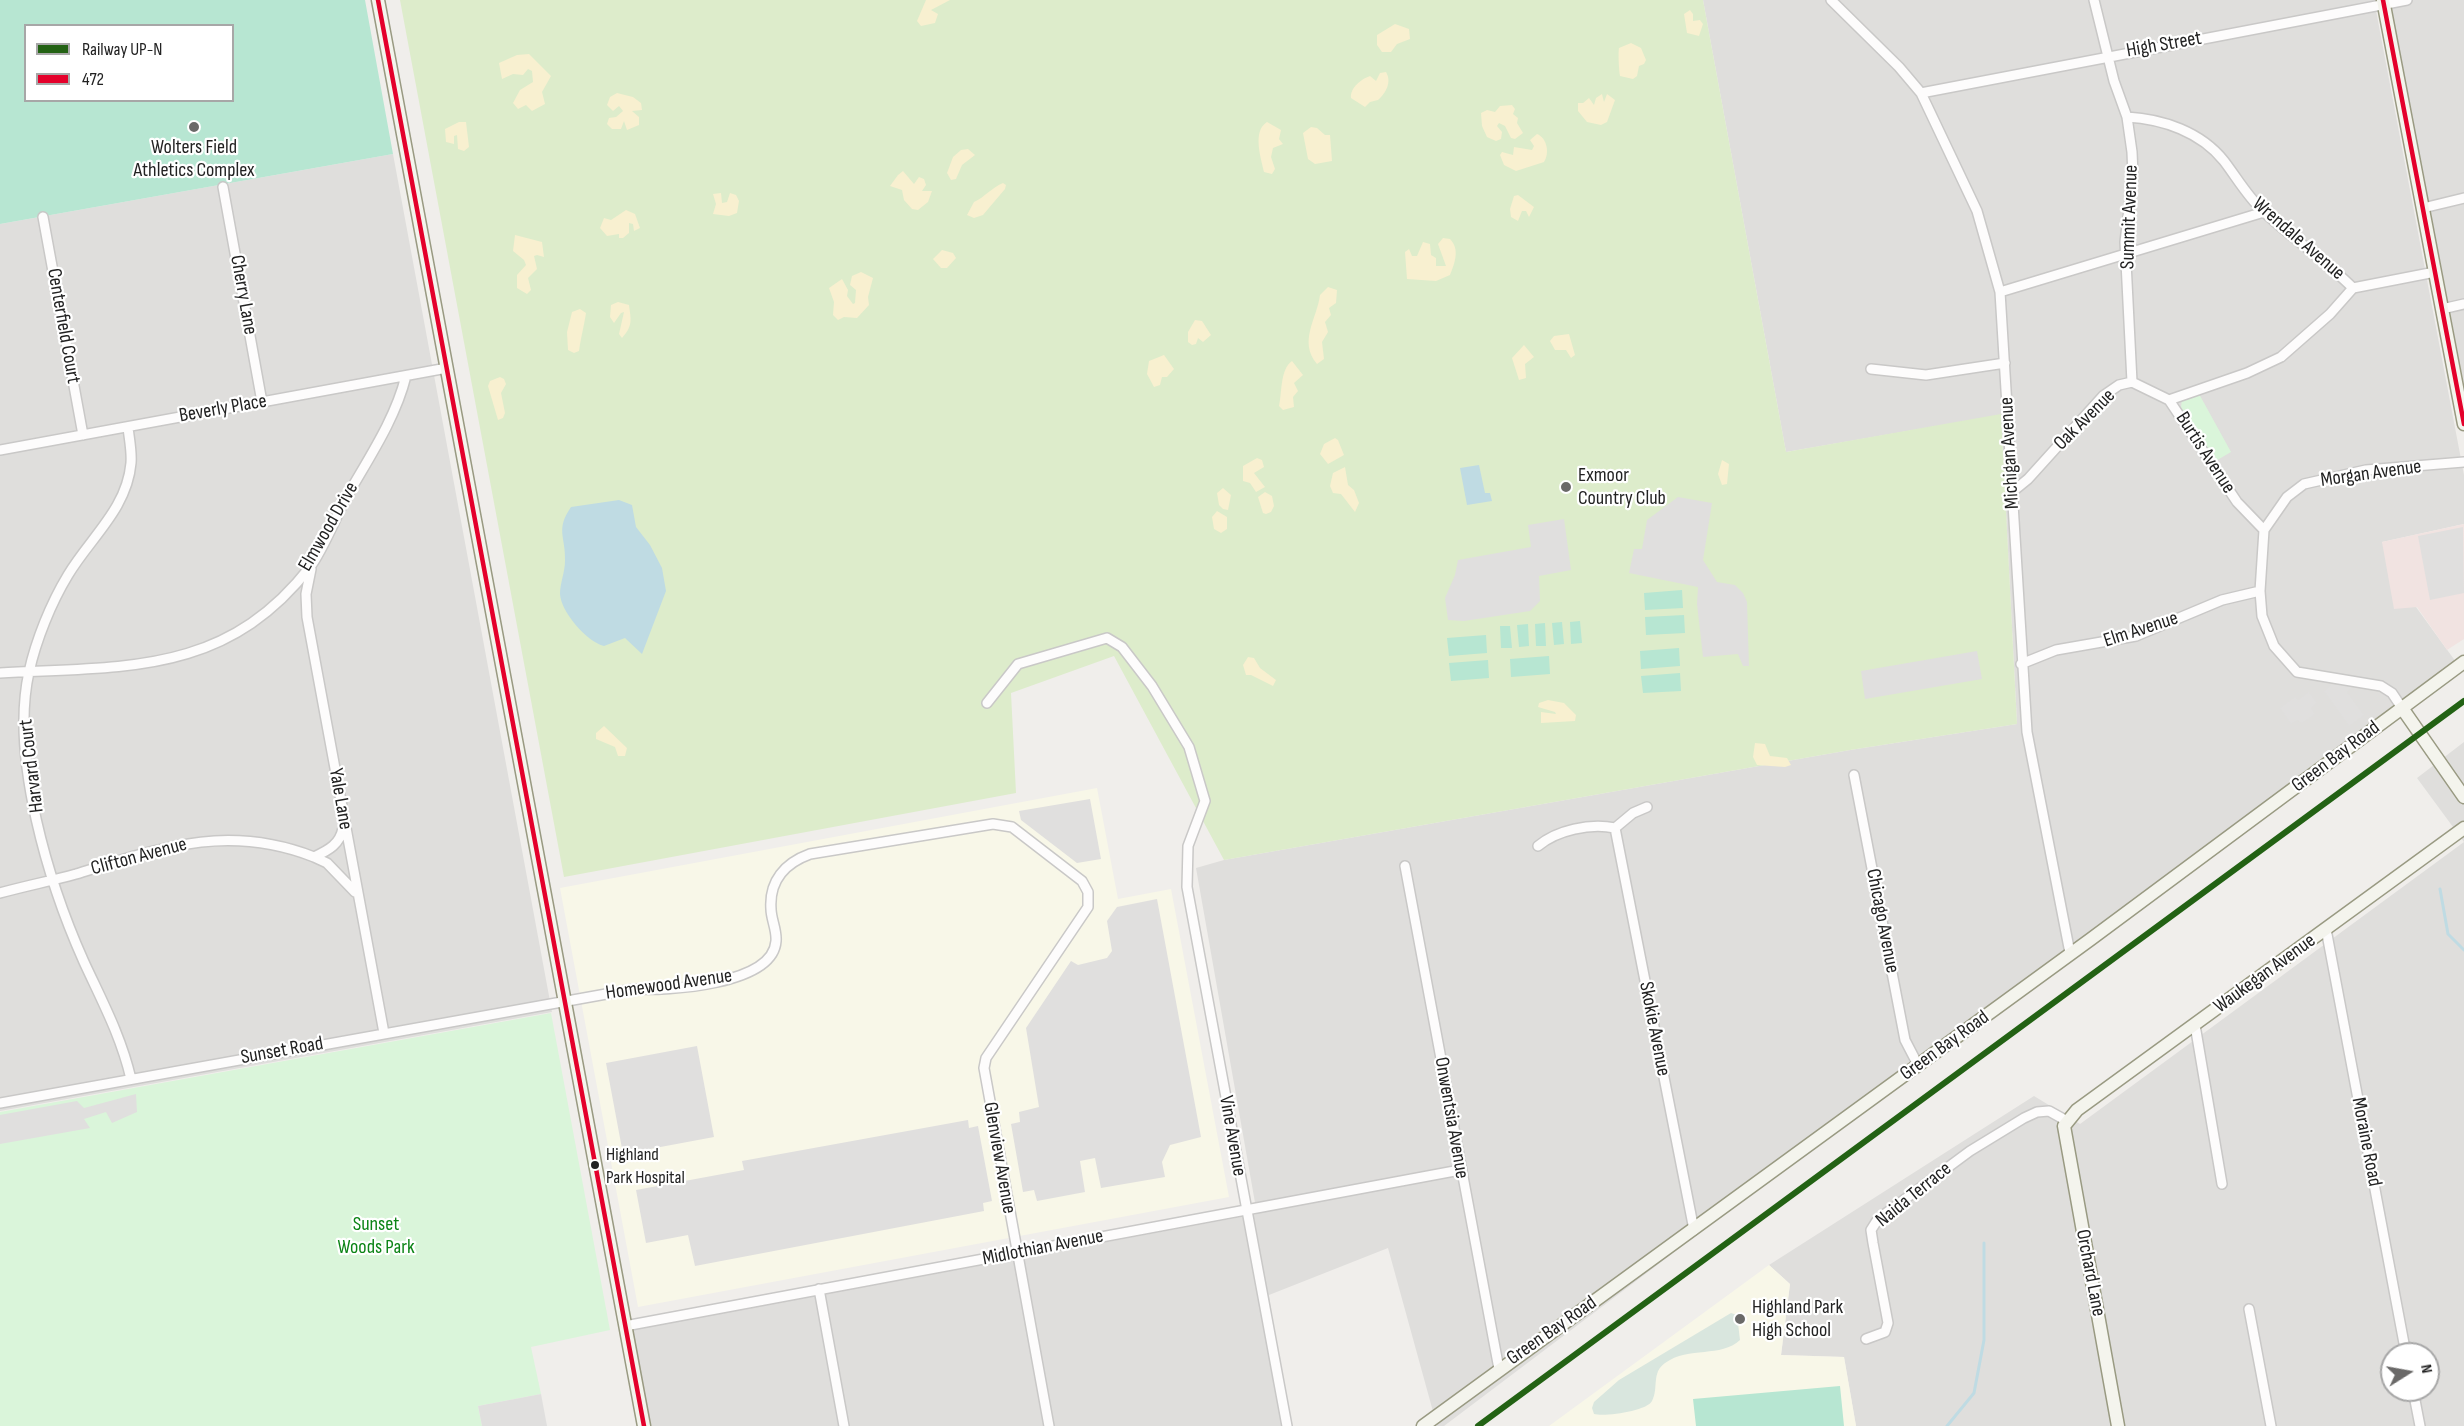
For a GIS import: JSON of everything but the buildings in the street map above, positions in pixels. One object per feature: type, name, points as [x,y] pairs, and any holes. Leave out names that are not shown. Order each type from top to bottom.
[{"type":"street","points":[[378,0],[644,1426]]},
{"type":"street","name":"Michigan Avenue","points":[[1831,0],[1899,67],[1921,93],[1977,212],[2000,292],[2027,732],[2070,953]]},
{"type":"street","name":"Summit Avenue","points":[[2094,0],[2127,117],[2133,175],[2126,213],[2133,382]]},
{"type":"street","name":"High Street","points":[[1921,93],[2383,2],[2407,0]]},
{"type":"street","points":[[2383,2],[2464,424]]},
{"type":"street","name":"Wrendale Avenue","points":[[2127,117],[2169,124],[2209,146],[2223,161],[2241,188],[2264,212],[2353,288]]},
{"type":"street","name":"Cherry Lane","points":[[223,188],[262,402]]},
{"type":"street","points":[[2423,208],[2464,198]]},
{"type":"street","points":[[2000,292],[2264,212]]},
{"type":"street","name":"Centerfield Court","points":[[43,217],[83,435]]},
{"type":"street","points":[[2353,288],[2435,272]]},
{"type":"street","name":"Burtis Avenue","points":[[2264,530],[2237,502],[2169,400],[2256,369],[2281,357],[2330,314],[2353,288]]},
{"type":"street","points":[[2442,309],[2464,304]]},
{"type":"street","points":[[1870,369],[1926,375],[2005,363]]},
{"type":"street","name":"Beverly Place","points":[[0,450],[447,368]]},
{"type":"street","name":"Elmwood Drive","points":[[0,673],[138,666],[168,660],[203,649],[242,628],[275,605],[312,565],[394,412],[406,376]]},
{"type":"street","name":"Oak Avenue","points":[[2012,492],[2028,479],[2103,396],[2120,386],[2133,382],[2169,400]]},
{"type":"street","name":"Harvard Court","points":[[128,427],[132,461],[128,483],[119,504],[67,576],[42,633],[29,671],[26,696],[26,754],[38,822],[53,880],[84,962],[123,1046],[131,1079]]},
{"type":"street","name":"Morgan Avenue","points":[[2264,530],[2287,497],[2304,484],[2355,472],[2464,462]]},
{"type":"street","points":[[2264,530],[2260,591],[2264,624],[2274,646],[2297,672],[2381,686],[2392,693],[2464,797]]},
{"type":"street","name":"Yale Lane","points":[[312,565],[307,581],[307,617],[384,1033]]},
{"type":"street","name":"Elm Avenue","points":[[2022,664],[2056,650],[2136,636],[2222,600],[2260,591]]},
{"type":"street","name":"Vine Avenue","points":[[987,703],[1018,664],[1107,638],[1122,646],[1152,686],[1188,747],[1205,801],[1188,846],[1187,886],[1287,1426]]},
{"type":"street","name":"Green Bay Road","points":[[1424,1426],[1499,1369],[1694,1230],[2464,662]]},
{"type":"street","name":"Chicago Avenue","points":[[1854,775],[1905,1040],[1918,1065]]},
{"type":"street","points":[[1538,846],[1550,836],[1592,826],[1615,828],[1633,813],[1647,807]]},
{"type":"street","points":[[314,856],[341,839],[344,821]]},
{"type":"street","name":"Homewood Avenue","points":[[565,1001],[634,989],[659,990],[754,971],[767,962],[776,942],[770,908],[772,886],[792,860],[810,854],[993,824],[1012,827],[1082,881],[1088,892],[1088,907],[986,1058],[984,1068]]},
{"type":"street","name":"Skokie Avenue","points":[[1615,828],[1694,1230]]},
{"type":"street","name":"Waukegan Avenue","points":[[2067,1121],[2077,1110],[2464,828]]},
{"type":"street","name":"Clifton Avenue","points":[[0,892],[53,880],[142,852],[181,843],[216,840],[277,844],[314,856],[327,863],[351,885],[357,897]]},
{"type":"street","name":"Onwentsia Avenue","points":[[1405,866],[1499,1369]]},
{"type":"street","name":"Moraine Road","points":[[2326,929],[2404,1342]]},
{"type":"street","name":"Sunset Road","points":[[0,1103],[565,1001]]},
{"type":"street","points":[[2194,1025],[2222,1184]]},
{"type":"street","name":"Glenview Avenue","points":[[984,1068],[1049,1426]]},
{"type":"street","name":"Naida Terrace","points":[[1866,1339],[1885,1332],[1888,1323],[1872,1237],[1873,1225],[1878,1218],[1970,1151],[2024,1118],[2049,1111],[2067,1121]]},
{"type":"street","name":"Orchard Lane","points":[[2067,1121],[2063,1130],[2118,1426]]},
{"type":"street","name":"Midlothian Avenue","points":[[625,1326],[1460,1170]]},
{"type":"street","points":[[819,1289],[844,1426]]},
{"type":"street","points":[[2249,1309],[2271,1426]]},
{"type":"street","points":[[2415,1402],[2420,1426]]},
{"type":"shaded area","points":[[1703,0],[2374,0],[2464,475],[2464,524],[2382,542],[2416,607],[2456,662],[1444,1426],[1437,1426],[1388,1248],[1269,1295],[1286,1426],[651,1426],[633,1330],[1257,1214],[1196,868],[1224,860],[1850,750],[2017,724],[2001,415],[1786,452]]},
{"type":"shaded area","points":[[2390,0],[2464,0],[2464,385]]},
{"type":"shaded area","points":[[393,154],[552,1012],[0,1111],[0,224]]},
{"type":"shaded area","points":[[1678,497],[1712,503],[1703,560],[1717,582],[1735,585],[1743,593],[1747,602],[1749,666],[1743,666],[1738,654],[1703,657],[1697,604],[1698,587],[1629,573],[1634,549],[1642,549],[1647,520]]},
{"type":"shaded area","points":[[1564,519],[1571,570],[1539,576],[1540,601],[1530,611],[1464,621],[1448,620],[1445,598],[1455,575],[1458,560],[1531,547],[1528,525]]},
{"type":"shaded area","points":[[2464,524],[2464,639],[2447,650],[2417,607],[2394,609],[2382,542]]},
{"type":"shaded area","points":[[2463,527],[2464,593],[2430,600],[2418,536]]},
{"type":"shaded area","points":[[1977,651],[1982,679],[1865,699],[1861,671]]},
{"type":"shaded area","points":[[2331,685],[2355,685],[2347,692],[2364,715],[2349,726],[2324,691]]},
{"type":"shaded area","points":[[2309,692],[2317,703],[2311,708],[2315,714],[2302,723],[2297,720],[2291,724],[2280,708],[2295,697],[2298,700]]},
{"type":"shaded area","points":[[2464,742],[2464,842],[2417,778]]},
{"type":"shaded area","name":"Highland Park Hospital","points":[[1097,788],[1118,899],[1171,889],[1229,1197],[638,1307],[560,888]]},
{"type":"shaded area","points":[[1090,799],[1101,859],[1077,863],[1021,820],[1019,811]]},
{"type":"shaded area","points":[[2464,842],[2464,1426],[1856,1426],[1844,1357],[1781,1355],[1790,1284],[1769,1265],[2034,1096],[2080,1124]]},
{"type":"shaded area","points":[[1157,899],[1201,1137],[1170,1145],[1162,1162],[1165,1177],[1101,1188],[1095,1158],[1080,1161],[1085,1192],[1037,1201],[1034,1190],[1023,1192],[1011,1124],[1020,1122],[1019,1112],[1039,1107],[1026,1028],[1071,961],[1078,965],[1107,958],[1112,951],[1107,921],[1117,907]]},
{"type":"shaded area","points":[[697,1046],[714,1137],[623,1154],[606,1063]]},
{"type":"shaded area","points":[[136,1094],[137,1112],[112,1123],[106,1112],[84,1119],[90,1128],[0,1144],[0,1115],[77,1101],[84,1108]]},
{"type":"shaded area","points":[[968,1120],[969,1128],[978,1126],[992,1201],[983,1203],[984,1211],[695,1266],[688,1235],[646,1243],[636,1190],[744,1170],[742,1161]]},
{"type":"shaded area","name":"Highland Park High School","points":[[1769,1265],[1790,1284],[1781,1355],[1844,1357],[1856,1426],[1549,1426]]},
{"type":"shaded area","points":[[1731,1313],[1737,1315],[1740,1340],[1724,1349],[1684,1355],[1665,1363],[1658,1371],[1654,1396],[1649,1405],[1616,1414],[1594,1414],[1592,1408],[1594,1402],[1619,1380]]},
{"type":"shaded area","points":[[541,1394],[547,1426],[482,1426],[478,1406]]},
{"type":"green space","name":"Wolters Field Athletics Complex","points":[[0,0],[365,0],[393,154],[0,224]]},
{"type":"green space","name":"Exmoor Country Club","points":[[400,0],[1703,0],[1786,452],[2001,414],[2017,724],[1850,750],[1224,860],[1114,656],[1011,693],[1016,793],[564,877]]},
{"type":"green space","points":[[2198,392],[2231,452],[2214,462],[2181,407],[2182,400]]},
{"type":"green space","points":[[1682,590],[1683,608],[1645,610],[1644,593]]},
{"type":"green space","points":[[1684,615],[1685,633],[1646,635],[1645,617]]},
{"type":"green space","points":[[1580,621],[1582,643],[1571,644],[1570,622]]},
{"type":"green space","points":[[1562,622],[1564,644],[1554,645],[1552,623]]},
{"type":"green space","points":[[1545,623],[1546,646],[1536,646],[1535,624]]},
{"type":"green space","points":[[1528,624],[1529,646],[1519,647],[1517,625]]},
{"type":"green space","points":[[1500,626],[1510,626],[1512,648],[1501,648]]},
{"type":"green space","points":[[1486,635],[1487,653],[1449,656],[1447,638]]},
{"type":"green space","points":[[1679,648],[1680,666],[1641,669],[1640,651]]},
{"type":"green space","points":[[1549,656],[1550,674],[1511,677],[1510,659]]},
{"type":"green space","points":[[1488,660],[1489,678],[1451,681],[1449,663]]},
{"type":"green space","points":[[1680,673],[1681,691],[1643,693],[1641,676]]},
{"type":"green space","name":"Sunset Woods Park","points":[[551,1013],[610,1330],[531,1347],[541,1394],[478,1406],[482,1426],[0,1426],[0,1112]]},
{"type":"green space","points":[[1840,1386],[1844,1426],[1696,1426],[1693,1399]]},
{"type":"sand","points":[[926,0],[950,0],[931,10],[938,14],[935,23],[921,26],[917,21]]},
{"type":"sand","points":[[1690,10],[1693,14],[1693,21],[1700,20],[1703,24],[1699,36],[1687,33],[1684,14]]},
{"type":"sand","points":[[1395,24],[1409,29],[1410,39],[1397,44],[1391,52],[1382,52],[1377,45],[1377,35]]},
{"type":"sand","points":[[1631,43],[1641,48],[1646,60],[1639,66],[1637,76],[1633,79],[1620,76],[1619,66],[1619,48]]},
{"type":"sand","points":[[529,54],[551,76],[542,92],[545,104],[532,111],[526,105],[518,109],[513,103],[520,90],[533,82],[532,71],[528,69],[523,75],[513,74],[502,79],[499,63],[517,55]]},
{"type":"sand","points":[[1386,72],[1387,87],[1378,100],[1370,102],[1365,107],[1351,98],[1354,87],[1360,82],[1370,76],[1376,81],[1380,73]]},
{"type":"sand","points":[[617,93],[633,97],[641,103],[642,110],[632,111],[639,117],[639,125],[627,130],[624,121],[621,129],[612,129],[607,124],[609,118],[616,117],[623,111],[619,106],[613,111],[607,105],[610,97]]},
{"type":"sand","points":[[1602,94],[1604,102],[1607,94],[1615,100],[1607,122],[1601,125],[1587,122],[1578,111],[1578,103],[1583,103],[1589,98],[1594,105],[1596,98]]},
{"type":"sand","points":[[1512,105],[1515,109],[1513,114],[1518,118],[1517,123],[1523,133],[1515,139],[1511,138],[1505,126],[1499,123],[1497,126],[1502,132],[1501,139],[1496,141],[1487,137],[1482,126],[1481,113],[1487,110],[1495,112],[1500,106]]},
{"type":"sand","points":[[459,122],[466,122],[469,147],[464,151],[458,149],[457,135],[454,136],[454,144],[446,142],[445,129]]},
{"type":"sand","points":[[1267,122],[1281,130],[1279,139],[1283,144],[1273,148],[1271,157],[1275,169],[1272,174],[1264,172],[1259,145],[1262,126]]},
{"type":"sand","points":[[1311,127],[1317,128],[1325,135],[1330,135],[1332,161],[1315,164],[1308,159],[1303,133]]},
{"type":"sand","points":[[1537,134],[1546,146],[1547,154],[1544,162],[1516,171],[1504,165],[1500,155],[1502,152],[1513,155],[1514,147],[1532,150],[1534,146],[1530,140]]},
{"type":"sand","points":[[968,149],[975,155],[962,165],[956,179],[951,180],[947,173],[953,157],[961,150]]},
{"type":"sand","points":[[903,171],[914,184],[919,177],[924,179],[926,185],[922,191],[932,191],[928,202],[918,210],[912,209],[904,200],[902,190],[890,186]]},
{"type":"sand","points":[[1003,183],[1006,185],[1005,189],[983,215],[974,218],[967,215],[974,202]]},
{"type":"sand","points":[[721,193],[722,203],[727,202],[730,193],[736,195],[739,201],[737,213],[729,216],[713,214],[716,204],[713,194]]},
{"type":"sand","points":[[1518,195],[1534,207],[1529,217],[1526,211],[1522,211],[1518,221],[1511,217],[1510,209],[1514,196]]},
{"type":"sand","points":[[626,210],[635,214],[640,228],[634,231],[633,224],[629,223],[629,233],[623,238],[619,238],[619,234],[607,236],[600,228],[604,218],[611,220]]},
{"type":"sand","points":[[515,235],[542,242],[544,257],[534,256],[537,269],[528,278],[531,290],[527,294],[517,288],[517,275],[526,265],[524,260],[513,251]]},
{"type":"sand","points":[[1443,238],[1450,239],[1456,252],[1450,275],[1436,281],[1407,279],[1405,252],[1409,249],[1412,256],[1417,256],[1423,242],[1430,244],[1431,255],[1436,258],[1436,266],[1446,266],[1438,244]]},
{"type":"sand","points":[[942,250],[953,253],[956,258],[947,268],[941,268],[933,259]]},
{"type":"sand","points":[[861,272],[873,278],[868,297],[869,305],[857,318],[844,317],[838,320],[833,315],[834,302],[829,288],[842,279],[848,290],[847,296],[853,304],[855,303],[856,290],[850,285],[852,276]]},
{"type":"sand","points":[[1328,287],[1337,290],[1336,303],[1329,308],[1331,315],[1325,322],[1328,332],[1322,342],[1324,359],[1317,364],[1309,347],[1310,330],[1320,295]]},
{"type":"sand","points":[[618,302],[629,305],[630,326],[622,338],[619,334],[624,312],[614,323],[610,317],[611,305]]},
{"type":"sand","points":[[580,309],[586,313],[579,351],[574,353],[568,350],[567,332],[572,312]]},
{"type":"sand","points":[[1195,320],[1202,321],[1211,335],[1203,342],[1198,338],[1196,344],[1192,345],[1188,342],[1188,332]]},
{"type":"sand","points":[[1569,334],[1575,355],[1571,358],[1566,350],[1555,350],[1550,341],[1554,336]]},
{"type":"sand","points":[[1524,345],[1534,357],[1525,364],[1526,378],[1519,380],[1512,358]]},
{"type":"sand","points":[[1164,355],[1174,369],[1167,377],[1162,377],[1160,385],[1154,387],[1147,374],[1149,361]]},
{"type":"sand","points":[[1292,361],[1303,375],[1294,383],[1298,391],[1293,397],[1294,407],[1283,410],[1279,406],[1282,382],[1285,370]]},
{"type":"sand","points":[[500,377],[506,384],[501,393],[505,413],[503,418],[498,420],[488,386],[490,381]]},
{"type":"sand","points":[[1335,438],[1344,455],[1328,464],[1320,454],[1324,444]]},
{"type":"sand","points":[[1257,458],[1262,460],[1264,467],[1254,473],[1265,487],[1256,492],[1250,483],[1243,481],[1243,466]]},
{"type":"sand","points":[[1722,460],[1729,464],[1727,484],[1722,485],[1718,474]]},
{"type":"sand","points":[[1345,467],[1348,485],[1354,490],[1359,503],[1355,512],[1341,494],[1333,493],[1330,486],[1333,473]]},
{"type":"sand","points":[[1223,488],[1231,495],[1228,510],[1219,505],[1217,493]]},
{"type":"sand","points":[[1265,492],[1272,496],[1274,506],[1271,512],[1266,514],[1263,513],[1258,497]]},
{"type":"sand","points":[[1217,511],[1227,517],[1227,529],[1221,533],[1214,529],[1212,517]]},
{"type":"sand","points":[[1248,657],[1254,658],[1260,668],[1276,680],[1273,686],[1251,675],[1246,675],[1243,665]]},
{"type":"sand","points":[[1548,700],[1564,703],[1576,715],[1575,721],[1541,723],[1541,712],[1556,714],[1538,707],[1539,703]]},
{"type":"sand","points":[[604,726],[627,748],[625,756],[618,756],[615,747],[596,739],[596,733]]},
{"type":"sand","points":[[1755,743],[1765,744],[1770,756],[1787,758],[1791,765],[1785,767],[1757,765],[1753,757]]},
{"type":"water","points":[[1479,465],[1485,493],[1490,493],[1492,501],[1467,505],[1460,468]]},
{"type":"water","points":[[619,500],[632,505],[636,527],[650,545],[662,568],[666,591],[642,654],[625,638],[604,646],[590,639],[576,625],[561,601],[565,561],[562,528],[566,515],[571,507]]},
{"type":"waterway","points":[[2440,889],[2448,934],[2464,950]]},
{"type":"waterway","points":[[1947,1426],[1974,1393],[1984,1340],[1984,1243]]},
{"type":"rail line","name":"UP-N","points":[[1478,1426],[2464,701]]},
{"type":"transit line","name":"472","points":[[378,0],[644,1426]]},
{"type":"transit line","name":"472","points":[[2383,0],[2464,424]]},
{"type":"place","name":"Wolters Field Athletics Complex","points":[[194,127]]},
{"type":"place","name":"Exmoor Country Club","points":[[1566,487]]},
{"type":"place","name":"Highland Park Hospital","points":[[595,1165]]},
{"type":"place","name":"Highland Park High School","points":[[1740,1319]]}]
